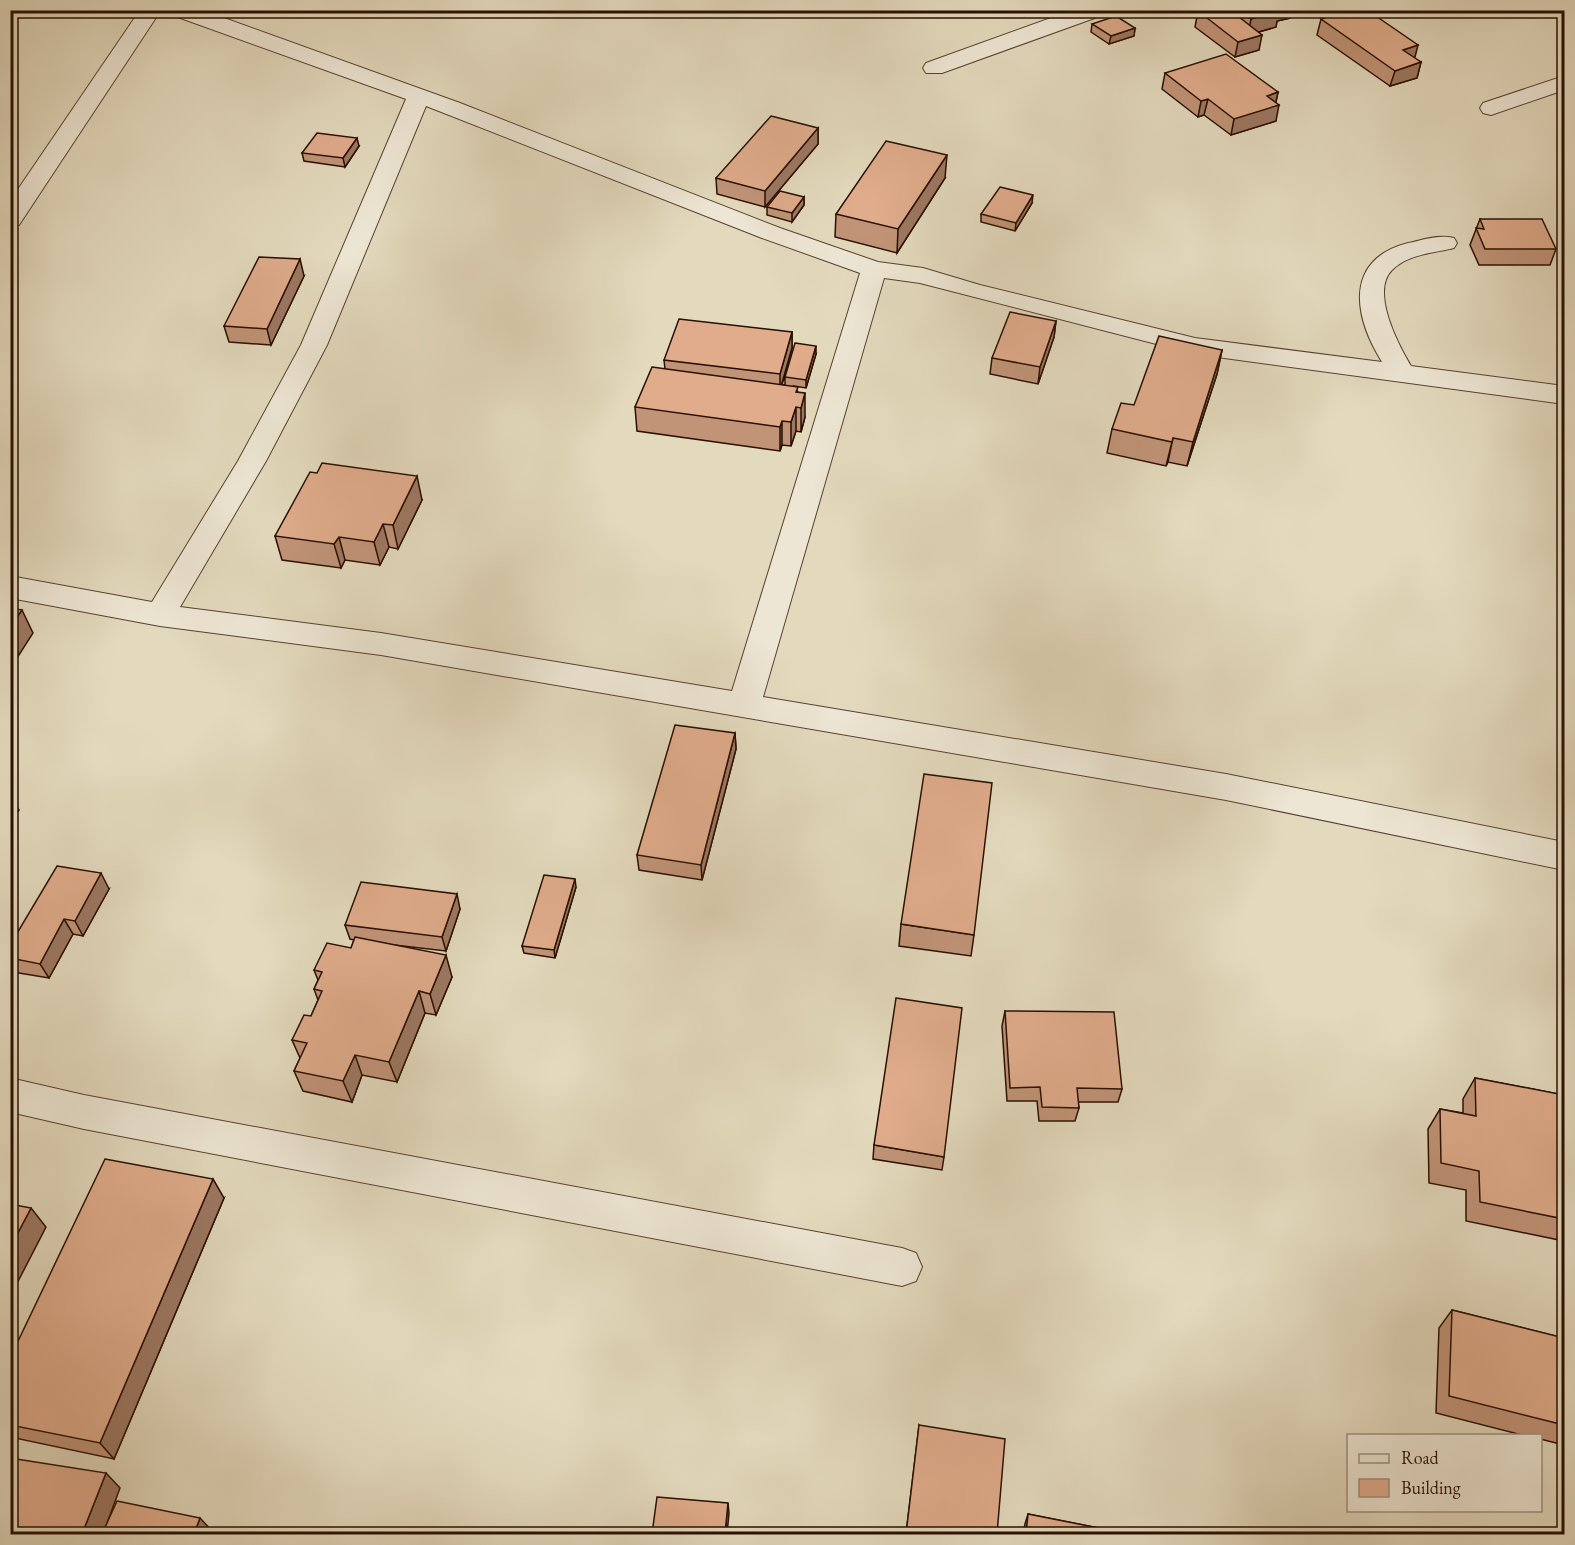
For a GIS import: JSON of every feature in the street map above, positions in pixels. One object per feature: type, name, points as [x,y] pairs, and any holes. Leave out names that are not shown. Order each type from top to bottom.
[{"type":"street","points":[[10,220],[151,10]]},
{"type":"street","points":[[180,10],[419,96],[771,233],[874,269],[923,276],[972,291],[1194,346],[1564,395]]},
{"type":"street","points":[[934,68],[1095,10]]},
{"type":"street","points":[[1491,108],[1564,83]]},
{"type":"street","points":[[160,615],[252,461],[314,345],[419,96]]},
{"type":"street","points":[[1402,373],[1380,333],[1374,304],[1375,274],[1384,264],[1412,249],[1445,243]]},
{"type":"street","points":[[744,706],[874,269]]},
{"type":"street","points":[[10,587],[160,615],[381,644],[1226,787],[1407,822],[1564,856]]},
{"type":"street","points":[[10,1095],[84,1112],[902,1267]]},
{"type":"building","points":[[1230,10],[1262,35],[1238,42],[1198,11]]},
{"type":"building","points":[[1239,10],[1278,10],[1280,11],[1251,19]]},
{"type":"building","points":[[1347,11],[1355,17],[1370,12],[1418,45],[1403,50],[1421,62],[1395,71],[1321,19]]},
{"type":"building","points":[[1116,16],[1135,28],[1111,36],[1092,24]]},
{"type":"building","points":[[1226,54],[1278,92],[1267,96],[1279,105],[1234,119],[1208,99],[1201,101],[1165,73]]},
{"type":"building","points":[[771,116],[818,128],[765,191],[716,178]]},
{"type":"building","points":[[317,133],[357,138],[343,158],[302,153]]},
{"type":"building","points":[[886,141],[947,155],[898,229],[836,214]]},
{"type":"building","points":[[1000,187],[1033,195],[1016,223],[981,214]]},
{"type":"building","points":[[780,191],[804,197],[792,213],[767,207]]},
{"type":"building","points":[[1480,219],[1542,219],[1556,249],[1485,249],[1476,228],[1484,229]]},
{"type":"building","points":[[259,257],[300,259],[267,329],[224,326]]},
{"type":"building","points":[[1010,312],[1056,321],[1040,367],[992,358]]},
{"type":"building","points":[[679,319],[792,332],[780,374],[664,360]]},
{"type":"building","points":[[1159,336],[1222,350],[1193,442],[1173,438],[1172,442],[1112,429],[1121,403],[1134,405]]},
{"type":"building","points":[[795,343],[816,346],[806,380],[785,377]]},
{"type":"building","points":[[652,367],[798,387],[796,392],[805,393],[801,408],[796,407],[791,422],[782,421],[780,427],[635,407]]},
{"type":"building","points":[[322,463],[417,476],[393,525],[383,524],[374,542],[339,537],[334,544],[275,536],[310,472],[317,473]]},
{"type":"building","points":[[10,608],[22,610],[10,627]]},
{"type":"building","points":[[675,725],[735,733],[701,865],[637,855]]},
{"type":"building","points":[[924,774],[992,783],[974,935],[901,924]]},
{"type":"building","points":[[57,866],[101,873],[75,921],[64,919],[40,964],[10,958],[10,945]]},
{"type":"building","points":[[544,875],[575,879],[554,950],[522,946]]},
{"type":"building","points":[[361,882],[457,894],[442,937],[345,925]]},
{"type":"building","points":[[355,937],[446,955],[430,994],[419,991],[389,1062],[355,1055],[343,1081],[294,1071],[307,1043],[292,1040],[304,1015],[311,1016],[322,991],[314,989],[322,972],[314,970],[327,943],[351,948]]},
{"type":"building","points":[[896,998],[962,1008],[944,1157],[874,1145]]},
{"type":"building","points":[[1005,1011],[1114,1012],[1122,1089],[1077,1088],[1079,1108],[1042,1107],[1040,1087],[1010,1088]]},
{"type":"building","points":[[1475,1078],[1564,1095],[1564,1219],[1480,1202],[1479,1171],[1441,1163],[1440,1109],[1476,1116]]},
{"type":"building","points":[[105,1159],[213,1179],[100,1443],[10,1425],[10,1358]]},
{"type":"building","points":[[10,1204],[31,1208],[10,1248]]},
{"type":"building","points":[[1452,1310],[1564,1338],[1564,1425],[1449,1396]]},
{"type":"building","points":[[919,1425],[1005,1439],[997,1534],[906,1534]]},
{"type":"building","points":[[10,1458],[106,1473],[82,1534],[10,1534]]},
{"type":"building","points":[[657,1497],[728,1503],[725,1534],[652,1534]]},
{"type":"building","points":[[117,1501],[200,1518],[194,1534],[102,1534]]},
{"type":"building","points":[[1028,1514],[1129,1534],[1026,1534]]},
{"type":"building","points":[[287,1530],[322,1534],[286,1534]]}]
